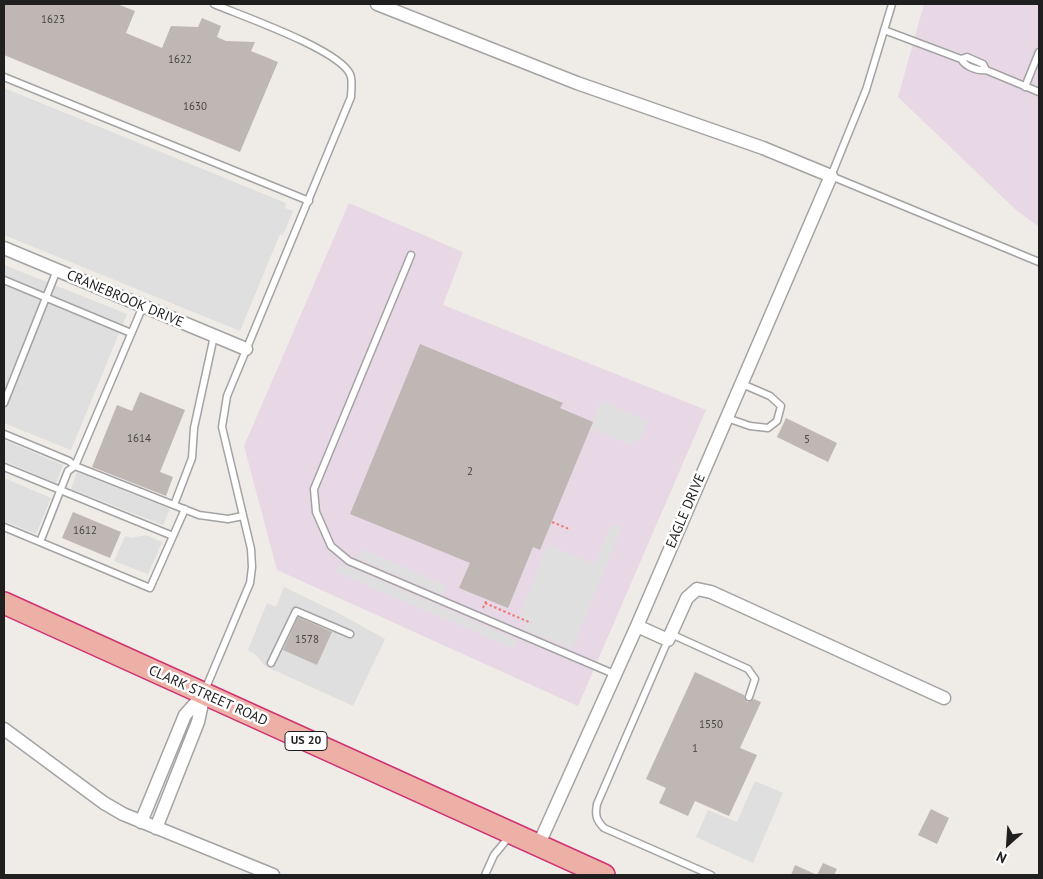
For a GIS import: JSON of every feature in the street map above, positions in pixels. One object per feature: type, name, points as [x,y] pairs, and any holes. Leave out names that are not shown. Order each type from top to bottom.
[{"type":"highway","name":"CLARK STREET ROAD","points":[[4,603],[604,875]]},
{"type":"street","points":[[377,4],[577,83],[763,148],[831,176]]},
{"type":"street","name":"EAGLE DRIVE","points":[[538,846],[637,626],[740,383],[831,176]]},
{"type":"street","name":"CRANEBROOK DRIVE","points":[[4,248],[246,349]]},
{"type":"street","points":[[637,626],[670,637],[687,598],[697,589],[711,592],[944,698]]},
{"type":"street","points":[[141,822],[185,715],[204,694]]},
{"type":"street","points":[[156,828],[198,722],[204,694]]},
{"type":"street","points":[[4,729],[104,803],[141,822],[273,875]]},
{"type":"lane","points":[[204,694],[250,583],[252,567],[243,516],[222,427],[227,396],[351,97],[351,75],[339,61],[303,42],[214,4]]},
{"type":"lane","points":[[892,4],[866,90],[831,176],[1039,262]]},
{"type":"lane","points":[[884,30],[961,59],[967,57],[983,64],[986,70],[1039,92]]},
{"type":"lane","points":[[1025,87],[1039,52]]},
{"type":"lane","points":[[4,77],[309,201]]},
{"type":"lane","points":[[411,255],[314,489],[316,512],[331,546],[349,561],[614,674]]},
{"type":"lane","points":[[4,403],[57,270]]},
{"type":"lane","points":[[4,280],[131,333]]},
{"type":"lane","points":[[40,542],[68,471],[75,466],[143,306]]},
{"type":"lane","points":[[174,505],[192,458],[194,428],[214,336]]},
{"type":"lane","points":[[725,418],[750,426],[768,428],[777,421],[780,406],[770,396],[740,383]]},
{"type":"lane","points":[[4,434],[69,461],[75,466],[214,519],[243,516]]},
{"type":"lane","points":[[4,467],[173,536]]},
{"type":"lane","points":[[4,527],[150,588],[185,509]]},
{"type":"lane","points":[[270,663],[296,611],[350,634]]},
{"type":"lane","points":[[711,875],[604,828],[598,822],[595,814],[597,804],[670,637],[748,668],[755,678],[749,697]]},
{"type":"lane","points":[[485,875],[494,855],[511,834]]},
{"type":"path","points":[[552,522],[569,529]]},
{"type":"path","points":[[485,603],[531,623]]},
{"type":"shaded area","points":[[924,4],[1039,4],[1039,227],[1016,210],[898,97]]},
{"type":"shaded area","points":[[4,88],[286,203],[285,208],[293,211],[283,235],[280,234],[240,331],[4,235]]},
{"type":"shaded area","points":[[349,203],[463,252],[443,305],[706,410],[578,706],[277,570],[244,446]]},
{"type":"shaded area","points":[[4,265],[127,314],[71,450],[4,423]]},
{"type":"shaded area","points":[[601,401],[648,421],[641,437],[631,445],[590,428]]},
{"type":"shaded area","points":[[4,440],[63,465],[56,483],[4,461]]},
{"type":"shaded area","points":[[77,472],[170,509],[163,525],[71,489]]},
{"type":"shaded area","points":[[4,478],[51,498],[36,534],[4,521]]},
{"type":"shaded area","points":[[612,524],[622,528],[572,649],[524,629],[526,622],[518,619],[548,545],[595,564]]},
{"type":"shaded area","points":[[146,535],[162,542],[148,574],[114,561],[125,536],[131,538]]},
{"type":"shaded area","points":[[362,549],[447,586],[443,595],[358,558]]},
{"type":"shaded area","points":[[339,563],[517,640],[513,648],[336,572]]},
{"type":"shaded area","points":[[284,587],[340,614],[385,639],[353,706],[265,666],[256,655],[248,650],[267,603],[276,607]]},
{"type":"shaded area","points":[[755,781],[783,793],[753,863],[696,837],[708,810],[737,822]]},
{"type":"building","points":[[4,4],[117,4],[135,11],[126,33],[162,48],[171,26],[198,27],[202,18],[221,26],[217,37],[226,41],[255,42],[251,51],[278,62],[240,152],[4,55]]},
{"type":"building","points":[[420,344],[563,403],[560,408],[593,422],[540,550],[533,547],[508,608],[459,588],[470,563],[350,514]]},
{"type":"building","points":[[140,392],[185,410],[160,472],[173,477],[166,496],[92,467],[117,405],[132,411]]},
{"type":"building","points":[[786,418],[837,443],[828,462],[777,437]]},
{"type":"building","points":[[73,512],[121,532],[110,558],[62,538]]},
{"type":"building","points":[[298,617],[332,632],[317,665],[283,650]]},
{"type":"building","points":[[695,672],[744,695],[747,702],[754,699],[761,702],[740,748],[757,755],[729,816],[695,801],[688,816],[659,803],[666,788],[646,779]]},
{"type":"building","points":[[931,809],[949,818],[937,844],[918,835]]},
{"type":"building","points":[[823,863],[837,869],[834,875],[817,875]]},
{"type":"building","points":[[795,865],[817,875],[791,875]]}]
